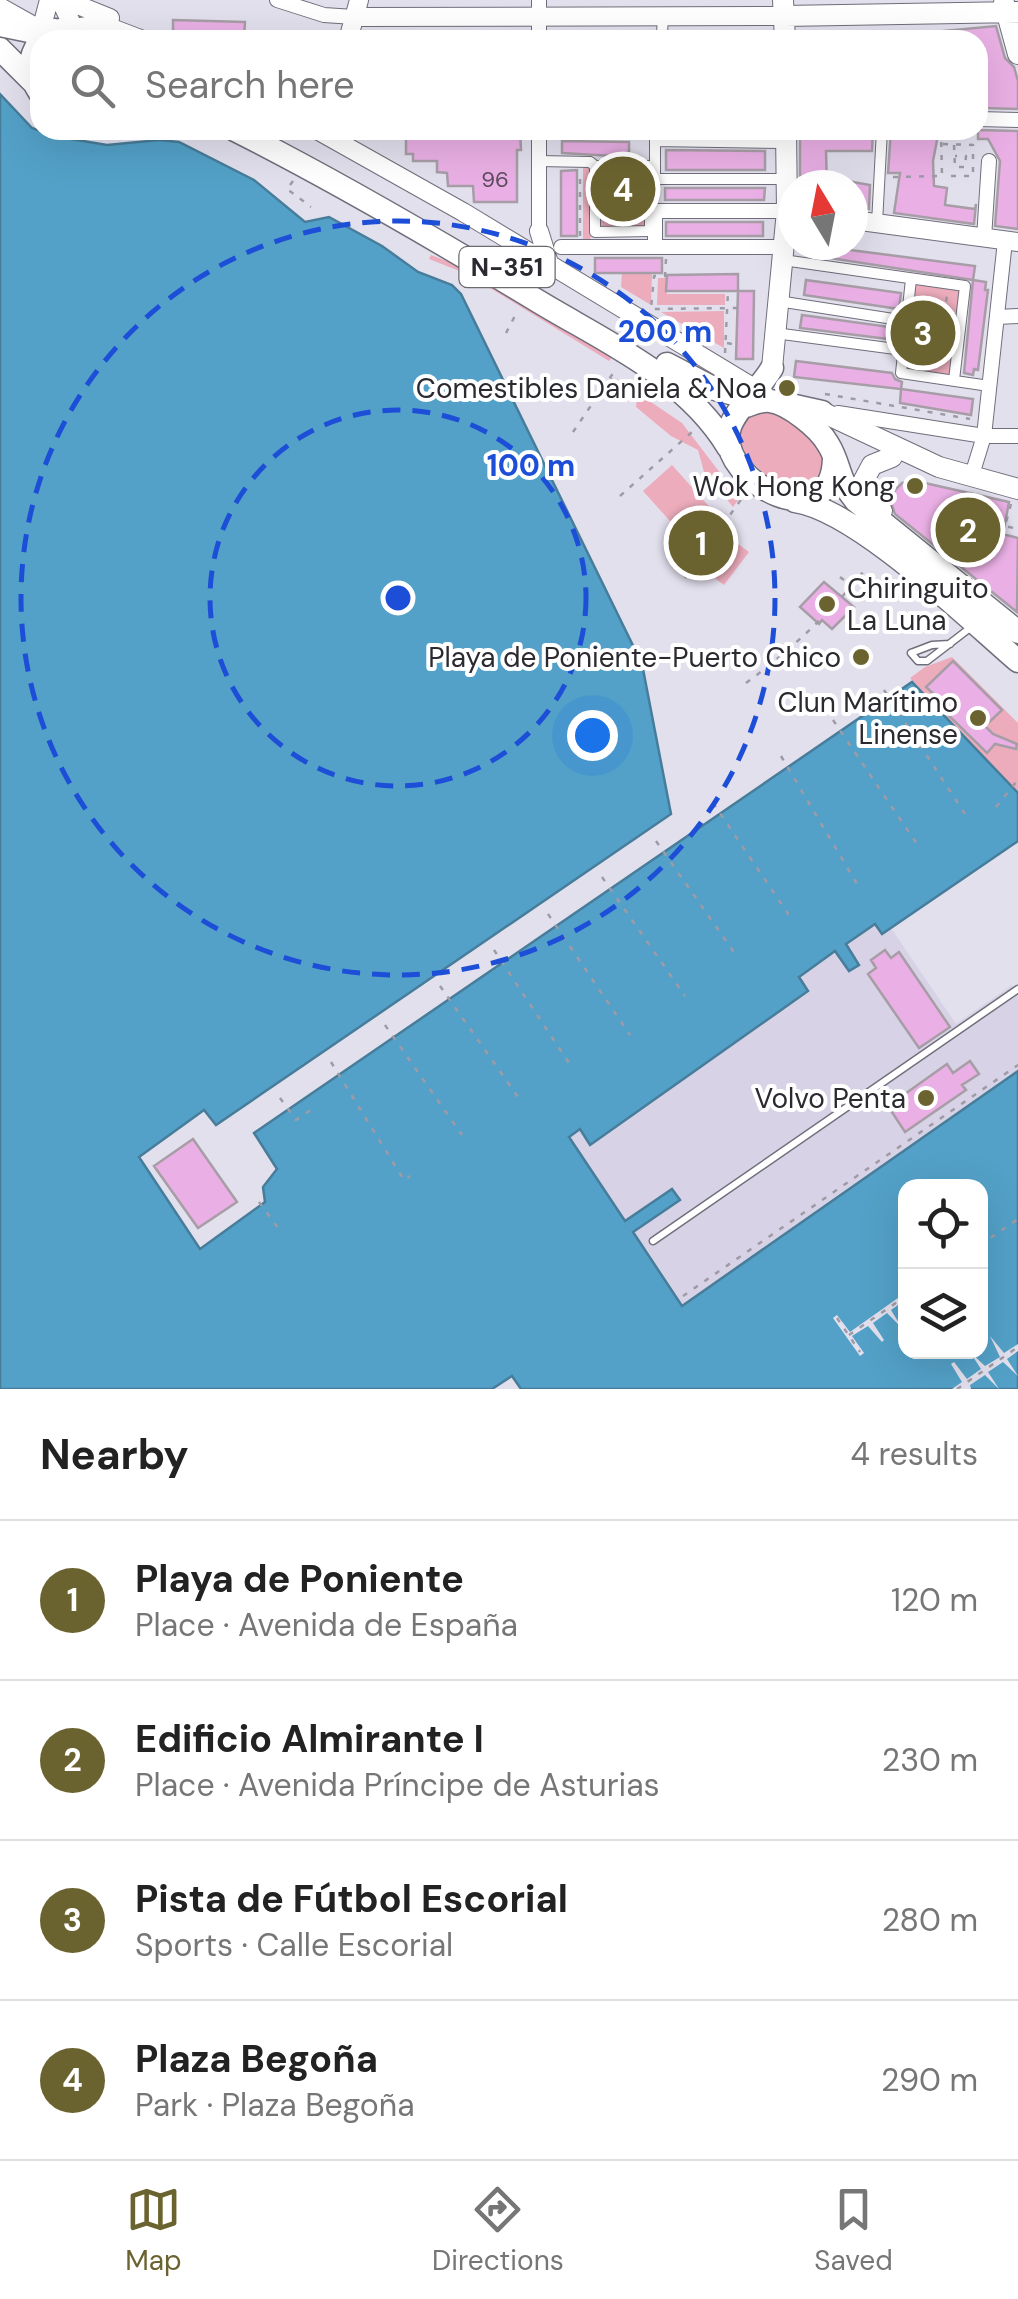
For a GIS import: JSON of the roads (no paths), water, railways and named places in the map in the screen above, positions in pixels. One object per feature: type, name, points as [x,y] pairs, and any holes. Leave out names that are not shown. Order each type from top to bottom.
[{"type":"highway","points":[[0,25],[30,31]]},
{"type":"highway","points":[[0,49],[30,81]]},
{"type":"highway","name":"N-351","points":[[254,140],[378,206],[678,388],[706,414],[738,465],[771,493],[810,503],[842,517],[976,621],[1016,627]]},
{"type":"highway","name":"N-351","points":[[282,140],[444,230],[688,376],[764,401],[820,433],[833,473],[856,502],[1018,661]]},
{"type":"highway","points":[[764,401],[772,368]]},
{"type":"highway","points":[[728,447],[729,427],[764,401],[820,402]]},
{"type":"highway","points":[[795,501],[814,497],[833,473]]},
{"type":"main road","points":[[784,8],[1009,8],[1018,54]]},
{"type":"main road","points":[[786,140],[787,170]]},
{"type":"main road","points":[[772,368],[782,260]]},
{"type":"main road","points":[[820,402],[919,459],[1018,489]]},
{"type":"main road","points":[[833,473],[892,456],[919,459]]},
{"type":"main road","points":[[892,456],[868,469],[864,480],[868,499],[980,588],[976,621]]},
{"type":"street","points":[[48,30],[49,0]]},
{"type":"street","points":[[50,30],[62,0],[135,30]]},
{"type":"street","points":[[278,0],[356,8],[539,7],[663,15],[784,8]]},
{"type":"street","points":[[0,7],[39,30]]},
{"type":"street","points":[[662,30],[663,15]]},
{"type":"street","points":[[72,30],[101,24],[118,30]]},
{"type":"street","points":[[988,119],[1018,120]]},
{"type":"street","points":[[342,140],[549,263],[764,401]]},
{"type":"street","points":[[539,140],[539,231],[549,263]]},
{"type":"street","points":[[654,140],[656,240]]},
{"type":"street","points":[[877,224],[882,140]]},
{"type":"street","points":[[984,238],[988,161]]},
{"type":"street","points":[[539,162],[595,166],[652,164]]},
{"type":"street","points":[[652,164],[656,240]]},
{"type":"street","points":[[589,242],[595,166]]},
{"type":"street","points":[[655,178],[778,179]]},
{"type":"street","points":[[655,211],[778,211]]},
{"type":"street","points":[[868,222],[1012,242],[997,317],[985,429],[972,478]]},
{"type":"street","points":[[515,243],[528,242],[539,231]]},
{"type":"street","points":[[561,247],[656,240],[778,252]]},
{"type":"street","points":[[817,260],[965,286],[954,380]]},
{"type":"street","points":[[911,279],[901,373],[990,386]]},
{"type":"street","points":[[778,301],[907,315]]},
{"type":"street","points":[[997,317],[1018,316]]},
{"type":"street","points":[[776,333],[903,350]]},
{"type":"street","points":[[820,402],[1018,436]]},
{"type":"lane","points":[[378,206],[398,228]]},
{"type":"lane","points":[[437,254],[469,260]]},
{"type":"lane","points":[[952,644],[911,653],[918,660],[928,661],[952,644],[976,621]]},
{"type":"lane","points":[[653,1241],[1018,988]]},
{"type":"water","points":[[0,94],[30,126],[30,140],[77,140],[107,145],[179,142],[254,180],[305,222],[329,217],[382,246],[418,272],[452,285],[461,294],[642,664],[671,814],[216,1125],[204,1110],[139,1157],[200,1249],[265,1202],[263,1187],[277,1169],[254,1133],[912,682],[1018,793],[1018,841],[882,934],[875,924],[846,944],[859,965],[849,971],[835,951],[799,977],[808,991],[590,1145],[580,1129],[569,1137],[625,1221],[672,1189],[680,1200],[633,1232],[682,1306],[1018,1071],[1018,1389],[521,1389],[512,1376],[492,1389],[0,1389]]},
{"type":"place","name":"Plaza Begoña","points":[[623,189]]},
{"type":"place","name":"Pista de Fútbol Escorial","points":[[923,333]]},
{"type":"place","name":"Comestibles Daniela & Noa","points":[[787,388]]},
{"type":"place","name":"Wok Hong Kong","points":[[915,486]]},
{"type":"place","name":"Edificio Almirante I","points":[[968,530]]},
{"type":"place","name":"Playa de Poniente","points":[[701,543]]},
{"type":"place","name":"Chiringuito La Luna","points":[[827,604]]},
{"type":"place","name":"Playa de Poniente-Puerto Chico","points":[[861,657]]},
{"type":"place","name":"Clun Marítimo Linense","points":[[978,718]]},
{"type":"place","name":"Volvo Penta","points":[[926,1098]]}]
